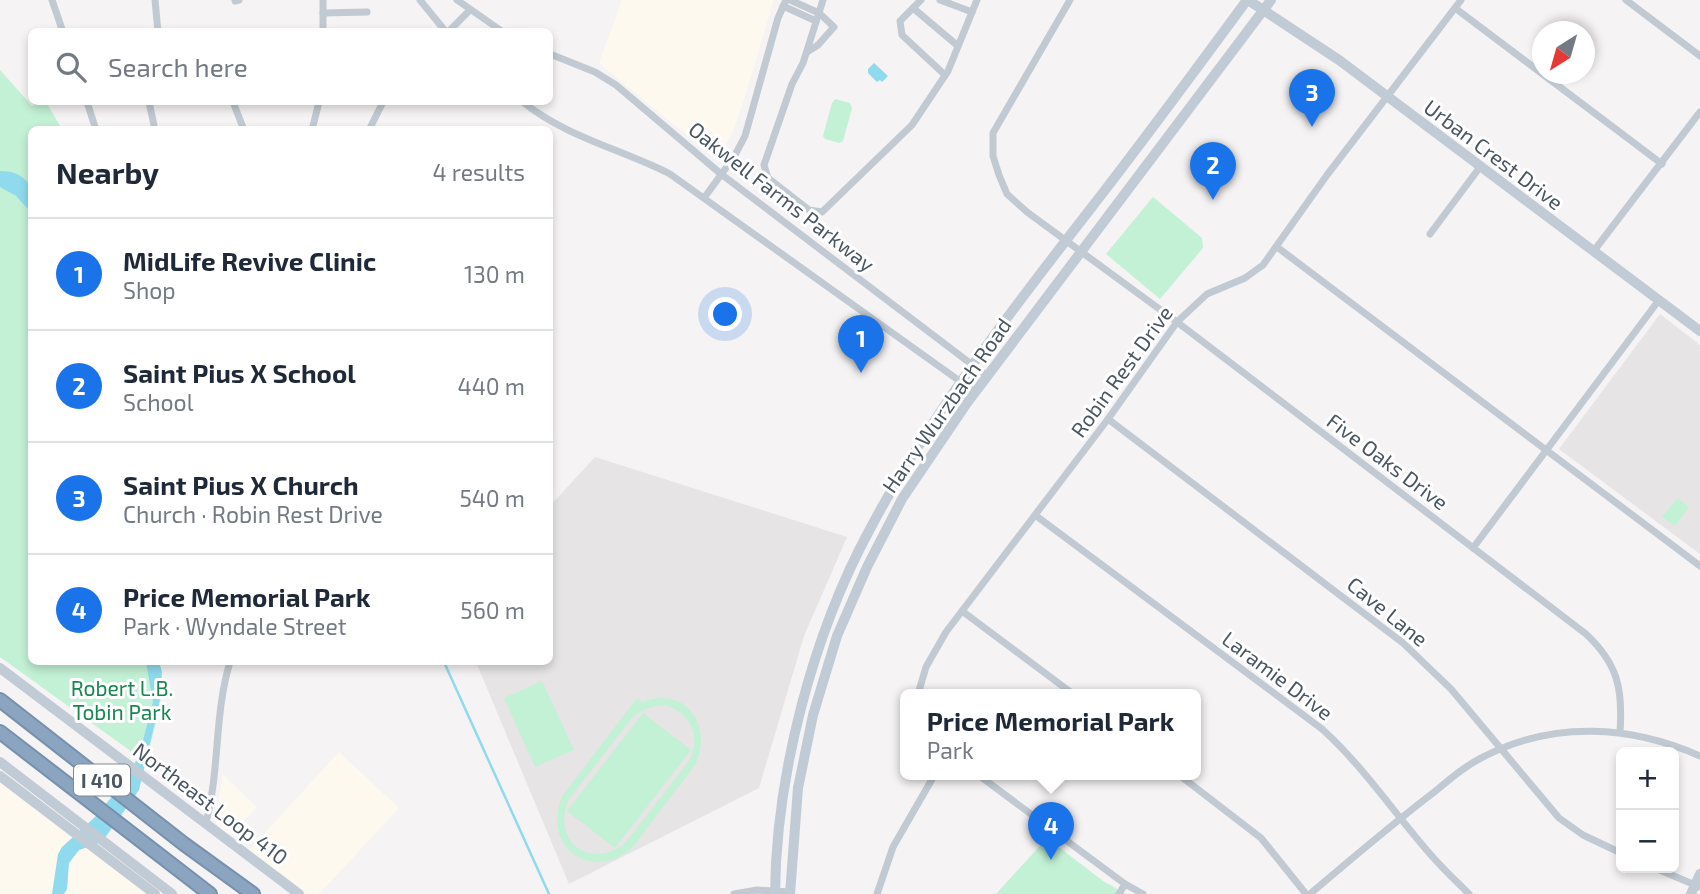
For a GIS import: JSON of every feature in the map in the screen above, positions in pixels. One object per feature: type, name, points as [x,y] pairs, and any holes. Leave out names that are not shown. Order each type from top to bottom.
[{"type":"highway","name":"I 410","points":[[0,701],[253,894]]},
{"type":"highway","name":"I 410","points":[[0,732],[211,894]]},
{"type":"main road","name":"Harry Wurzbach Road","points":[[775,892],[784,792],[792,748],[813,663],[858,552],[903,468],[961,380],[1248,0]]},
{"type":"main road","name":"Urban Crest Drive","points":[[1248,0],[1339,60],[1700,331]]},
{"type":"main road","name":"Harry Wurzbach Road","points":[[790,893],[794,821],[813,715],[850,604],[902,499],[986,376],[1271,0]]},
{"type":"main road","name":"Northeast Loop 410","points":[[0,668],[299,894]]},
{"type":"main road","points":[[0,762],[170,892]]},
{"type":"main road","points":[[0,776],[153,893]]},
{"type":"main road","points":[[1695,889],[1700,874]]},
{"type":"street","points":[[52,0],[62,28]]},
{"type":"street","points":[[155,0],[158,28]]},
{"type":"street","points":[[323,0],[323,28]]},
{"type":"street","points":[[420,0],[444,28]]},
{"type":"street","points":[[457,0],[497,28]]},
{"type":"street","points":[[823,0],[807,52],[792,84],[764,165],[768,178],[809,210],[822,212],[912,125],[946,75],[977,0]]},
{"type":"street","points":[[921,0],[900,21],[902,35],[946,75]]},
{"type":"street","points":[[940,0],[972,12]]},
{"type":"street","name":"Five Oaks Drive","points":[[1070,0],[1003,112],[992,140],[995,166],[1007,194],[1081,253],[1177,322],[1586,634],[1605,653],[1614,670],[1622,709],[1620,732]]},
{"type":"street","name":"Robin Rest Drive","points":[[919,689],[937,645],[1108,419],[1177,322],[1207,294],[1254,272],[1277,247],[1327,175],[1461,0]]},
{"type":"street","points":[[1626,0],[1700,56]]},
{"type":"street","points":[[704,198],[745,136],[786,2],[834,27],[818,45],[807,52]]},
{"type":"street","points":[[913,8],[958,46]]},
{"type":"street","points":[[1455,8],[1662,164]]},
{"type":"street","points":[[451,28],[470,9]]},
{"type":"street","points":[[323,13],[367,12]]},
{"type":"street","name":"Oakwell Farms Parkway","points":[[553,55],[595,72],[616,86],[721,174],[986,376]]},
{"type":"street","points":[[87,105],[95,126]]},
{"type":"street","points":[[150,105],[154,126]]},
{"type":"street","points":[[234,105],[242,126]]},
{"type":"street","points":[[313,126],[318,105]]},
{"type":"street","points":[[371,126],[382,105]]},
{"type":"street","name":"Oakwell Farms Parkway","points":[[527,105],[556,125],[670,174],[975,391]]},
{"type":"street","points":[[1593,252],[1700,113]]},
{"type":"street","points":[[1430,234],[1480,167]]},
{"type":"street","points":[[1277,247],[1700,566]]},
{"type":"street","points":[[1473,548],[1659,300]]},
{"type":"street","name":"Cave Lane","points":[[1108,419],[1403,643],[1451,689],[1559,818],[1583,835],[1616,851]]},
{"type":"street","points":[[903,468],[916,476]]},
{"type":"street","points":[[890,493],[902,499]]},
{"type":"street","name":"Laramie Drive","points":[[1035,515],[1322,729],[1346,751],[1432,856],[1469,894]]},
{"type":"street","points":[[839,600],[850,604]]},
{"type":"street","points":[[962,611],[1066,689]]},
{"type":"street","points":[[206,822],[214,783],[228,665]]},
{"type":"street","points":[[1186,780],[1261,838],[1308,894],[1458,773],[1484,756],[1500,750],[1542,736],[1588,730],[1620,732],[1656,739],[1700,756]]},
{"type":"street","points":[[792,748],[805,751]]},
{"type":"street","points":[[877,894],[893,847],[932,780]]},
{"type":"street","points":[[985,780],[1125,884],[1143,894]]},
{"type":"street","points":[[1665,873],[1695,889]]},
{"type":"street","points":[[1119,894],[1125,884]]},
{"type":"street","points":[[734,894],[743,891],[790,893]]},
{"type":"shaded area","points":[[622,0],[774,0],[732,134],[719,154],[712,156],[599,63]]},
{"type":"shaded area","points":[[1660,314],[1700,345],[1700,554],[1559,449]]},
{"type":"shaded area","points":[[595,457],[847,537],[804,636],[759,788],[569,884],[477,665],[553,665],[553,503]]},
{"type":"shaded area","points":[[339,752],[399,808],[319,894],[307,894],[248,851]]},
{"type":"shaded area","points":[[223,775],[257,807],[229,836],[218,828],[215,818]]},
{"type":"shaded area","points":[[0,783],[118,872],[147,894],[0,894]]},
{"type":"green space","name":"Robert L.B. Tobin Park","points":[[0,70],[28,102],[28,105],[48,105],[60,126],[28,126],[28,665],[160,665],[161,699],[146,762],[0,657]]},
{"type":"green space","points":[[835,99],[850,103],[852,108],[843,141],[839,143],[823,136]]},
{"type":"green space","points":[[1153,197],[1202,238],[1203,248],[1160,299],[1106,254]]},
{"type":"green space","points":[[1677,498],[1689,507],[1675,526],[1662,517]]},
{"type":"green space","points":[[542,681],[574,750],[535,767],[504,698]]},
{"type":"green space","points":[[637,698],[642,702],[657,698],[671,699],[692,712],[701,736],[695,765],[632,848],[616,858],[600,862],[573,854],[558,829],[558,813],[563,795]],"holes":[[[665,705],[682,714],[692,727],[694,743],[689,761],[626,842],[600,854],[577,848],[569,839],[565,828],[569,799],[632,718],[655,706]]]},
{"type":"green space","points":[[643,713],[691,750],[615,848],[567,811]]},
{"type":"green space","points":[[1047,838],[1103,881],[1126,894],[996,894]]},
{"type":"water","points":[[874,63],[888,76],[882,82],[877,82],[868,73]]},
{"type":"water","points":[[0,171],[18,174],[28,183],[28,196],[21,186],[10,180],[0,182]]},
{"type":"water","points":[[147,665],[160,665],[162,672],[159,705],[139,790],[102,842],[79,850],[69,863],[67,889],[64,894],[52,894],[58,854],[62,847],[95,817],[129,776],[140,752],[153,702]]},
{"type":"waterway","points":[[0,179],[20,190],[28,199]]},
{"type":"waterway","points":[[445,665],[549,894]]},
{"type":"place","name":"Saint Pius X Church","points":[[1312,127]]},
{"type":"place","name":"Saint Pius X School","points":[[1213,200]]},
{"type":"place","name":"MidLife Revive Clinic","points":[[861,373]]},
{"type":"place","name":"Price Memorial Park","points":[[1051,860]]}]
